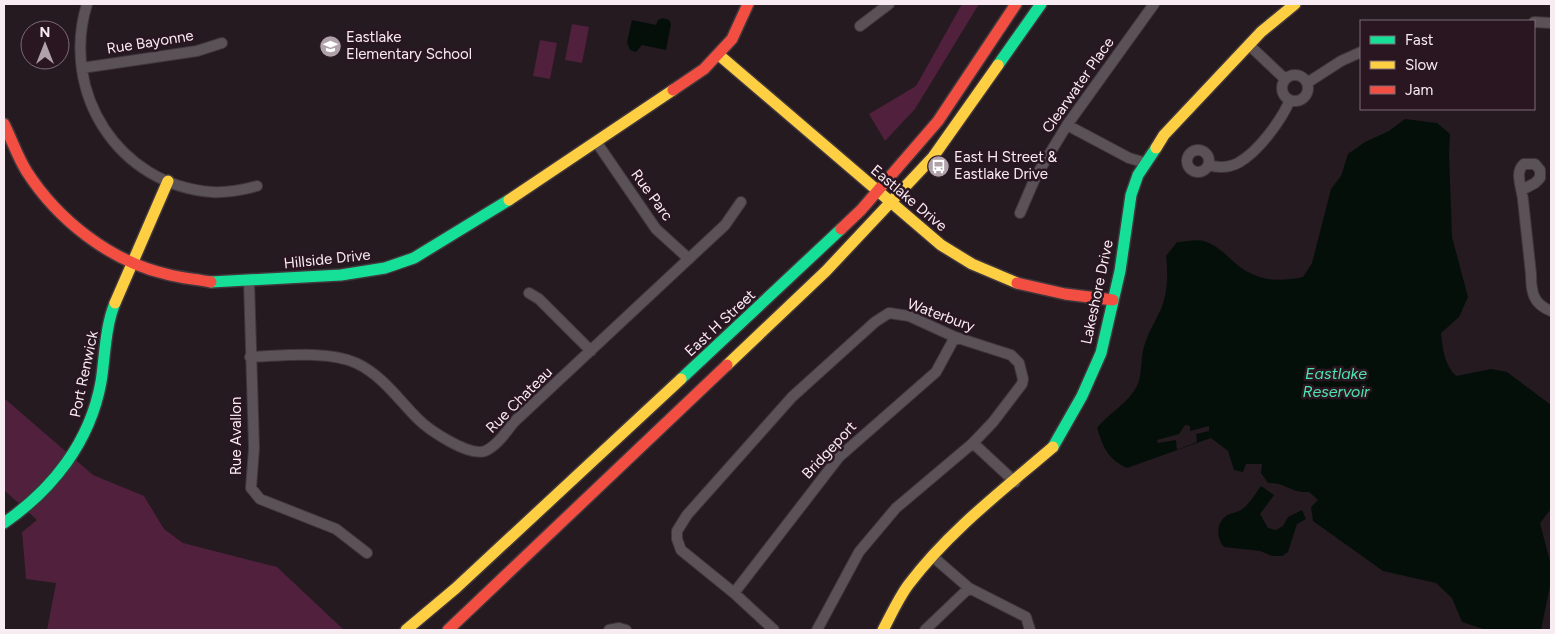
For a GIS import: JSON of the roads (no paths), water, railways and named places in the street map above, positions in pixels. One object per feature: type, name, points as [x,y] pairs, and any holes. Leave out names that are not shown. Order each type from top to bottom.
[{"type":"street","points":[[87,4],[81,36],[82,68],[89,100],[110,138],[140,166],[168,181],[211,192],[226,193],[257,186]]},
{"type":"street","name":"Hillside Drive","points":[[4,124],[7,142],[32,180],[60,214],[102,247],[134,263],[165,274],[214,282],[341,275],[385,268],[414,258],[456,234],[597,143],[698,74],[719,55],[732,39],[748,4]]},
{"type":"street","points":[[860,26],[889,4]]},
{"type":"street","name":"East H Street","points":[[406,630],[456,588],[806,264],[878,191],[938,121],[1016,4]]},
{"type":"street","points":[[448,630],[826,271],[891,204],[933,158],[1041,4]]},
{"type":"street","name":"Clearwater Place","points":[[1020,214],[1036,176],[1067,125],[1154,4]]},
{"type":"street","name":"Lakeshore Drive","points":[[883,630],[908,585],[932,556],[958,529],[1055,446],[1078,405],[1101,353],[1120,271],[1131,195],[1146,163],[1164,135],[1274,20],[1295,4]]},
{"type":"street","points":[[1535,22],[1551,23]]},
{"type":"street","name":"Rue Bayonne","points":[[82,68],[197,51],[222,43]]},
{"type":"street","points":[[1249,46],[1285,79]]},
{"type":"street","points":[[1285,79],[1282,91],[1290,100],[1298,101],[1305,96],[1307,83],[1341,61],[1360,52]]},
{"type":"street","name":"Eastlake Drive","points":[[719,55],[941,245],[988,273],[1035,288],[1114,300]]},
{"type":"street","points":[[1285,79],[1297,75],[1307,83]]},
{"type":"street","points":[[1208,166],[1224,168],[1237,164],[1251,154],[1284,114],[1290,100]]},
{"type":"street","points":[[1067,125],[1129,158],[1146,163]]},
{"type":"street","name":"Rue Parc","points":[[597,143],[656,229],[689,259]]},
{"type":"street","name":"Port Renwick","points":[[4,523],[30,505],[68,462],[87,430],[100,385],[113,309],[168,181]]},
{"type":"street","points":[[1522,190],[1533,298],[1542,307],[1551,310]]},
{"type":"street","name":"Rue Chateau","points":[[250,356],[320,356],[354,362],[368,370],[391,389],[419,420],[433,430],[458,445],[472,451],[483,452],[494,446],[514,422],[725,225],[741,202]]},
{"type":"street","name":"Rue Avallon","points":[[249,280],[254,448],[251,488],[260,499],[336,529],[367,553]]},
{"type":"street","points":[[529,293],[539,299],[591,352]]},
{"type":"street","name":"Waterbury","points":[[774,630],[734,593],[681,550],[677,539],[677,531],[686,515],[792,397],[875,322],[889,313],[909,316],[955,337],[1011,355],[1019,363],[1023,373],[1022,384],[993,422],[973,444],[896,508],[864,547],[817,630]]},
{"type":"street","name":"Bridgeport","points":[[734,593],[828,470],[880,420],[922,386],[936,372],[955,337]]},
{"type":"street","points":[[973,444],[1015,482]]},
{"type":"street","points":[[932,556],[969,588],[1026,617],[1030,630]]},
{"type":"street","points":[[925,630],[969,588]]},
{"type":"street","points":[[609,630],[619,628],[626,630]]},
{"type":"water","points":[[663,18],[669,20],[671,24],[666,50],[642,45],[636,52],[630,50],[627,42],[632,20],[656,25],[658,20]]},
{"type":"water","name":"Eastlake Reservoir","points":[[1405,119],[1437,123],[1450,134],[1452,237],[1468,297],[1459,317],[1441,333],[1443,351],[1449,367],[1456,376],[1491,369],[1507,372],[1551,405],[1551,509],[1540,523],[1551,565],[1551,581],[1541,630],[1486,630],[1462,622],[1452,598],[1436,583],[1383,571],[1313,521],[1311,507],[1318,500],[1309,492],[1297,491],[1275,483],[1268,483],[1261,473],[1262,464],[1246,464],[1243,472],[1234,470],[1228,451],[1211,438],[1127,468],[1107,452],[1097,428],[1126,401],[1137,386],[1144,345],[1165,296],[1166,256],[1177,242],[1204,241],[1221,251],[1246,271],[1267,279],[1281,280],[1303,277],[1312,263],[1331,189],[1341,176],[1348,154],[1365,142],[1389,131]]},
{"type":"water","points":[[1261,486],[1274,495],[1260,514],[1268,528],[1276,530],[1283,526],[1288,517],[1302,510],[1306,519],[1297,524],[1288,552],[1282,556],[1272,556],[1260,551],[1224,547],[1220,540],[1218,532],[1222,519],[1244,508]]},
{"type":"place","name":"Eastlake Elementary School","points":[[330,46]]},
{"type":"place","name":"East H Street & Eastlake Drive","points":[[938,166]]}]
